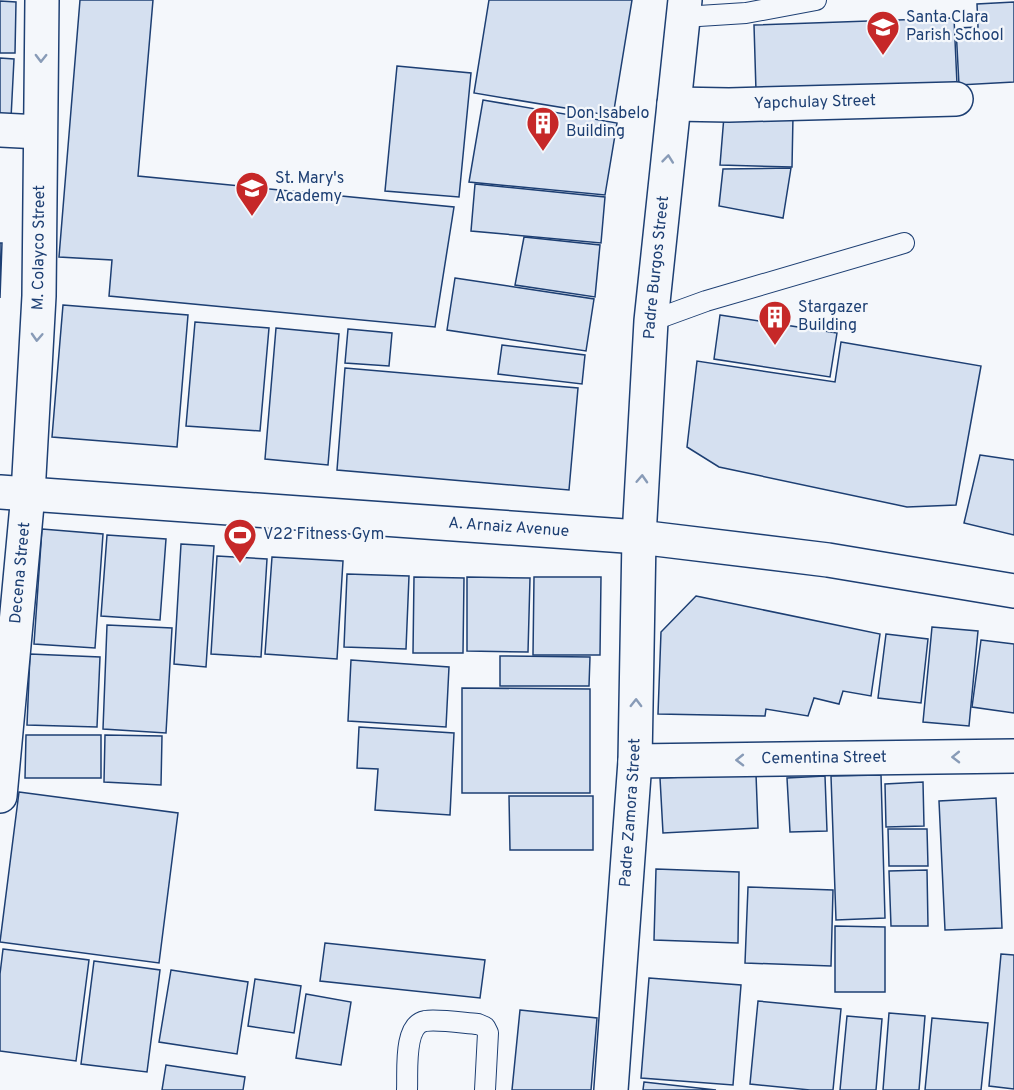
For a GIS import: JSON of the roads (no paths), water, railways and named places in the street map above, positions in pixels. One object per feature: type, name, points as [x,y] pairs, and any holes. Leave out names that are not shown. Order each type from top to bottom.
[{"type":"street","name":"M. Colayco Street","points":[[14,493],[39,296],[42,0]]},
{"type":"street","name":"Padre Burgos Street","points":[[639,537],[651,321],[684,8]]},
{"type":"street","name":"Yapchulay Street","points":[[674,104],[729,105],[956,99]]},
{"type":"street","points":[[0,130],[40,132]]},
{"type":"street","name":"A. Arnaiz Avenue","points":[[14,493],[639,537],[828,560],[1014,591]]},
{"type":"street","name":"Decena Street","points":[[0,796],[14,493]]},
{"type":"street","name":"Padre Zamora Street","points":[[611,1090],[635,761],[639,537]]},
{"type":"street","name":"Cementina Street","points":[[635,761],[1014,756]]},
{"type":"lane","points":[[684,8],[746,13],[816,0]]},
{"type":"lane","points":[[651,321],[706,301],[904,243]]},
{"type":"lane","points":[[407,1090],[409,1037],[415,1026],[424,1021],[478,1024],[485,1027],[488,1032],[485,1090]]},
{"type":"place","name":"Santa Clara Parish School","points":[[883,56]]},
{"type":"place","name":"Don Isabelo Building","points":[[543,152]]},
{"type":"place","name":"St. Mary's Academy","points":[[252,217]]},
{"type":"place","name":"Stargazer Building","points":[[775,346]]},
{"type":"place","name":"V22 Fitness Gym","points":[[240,564]]}]
